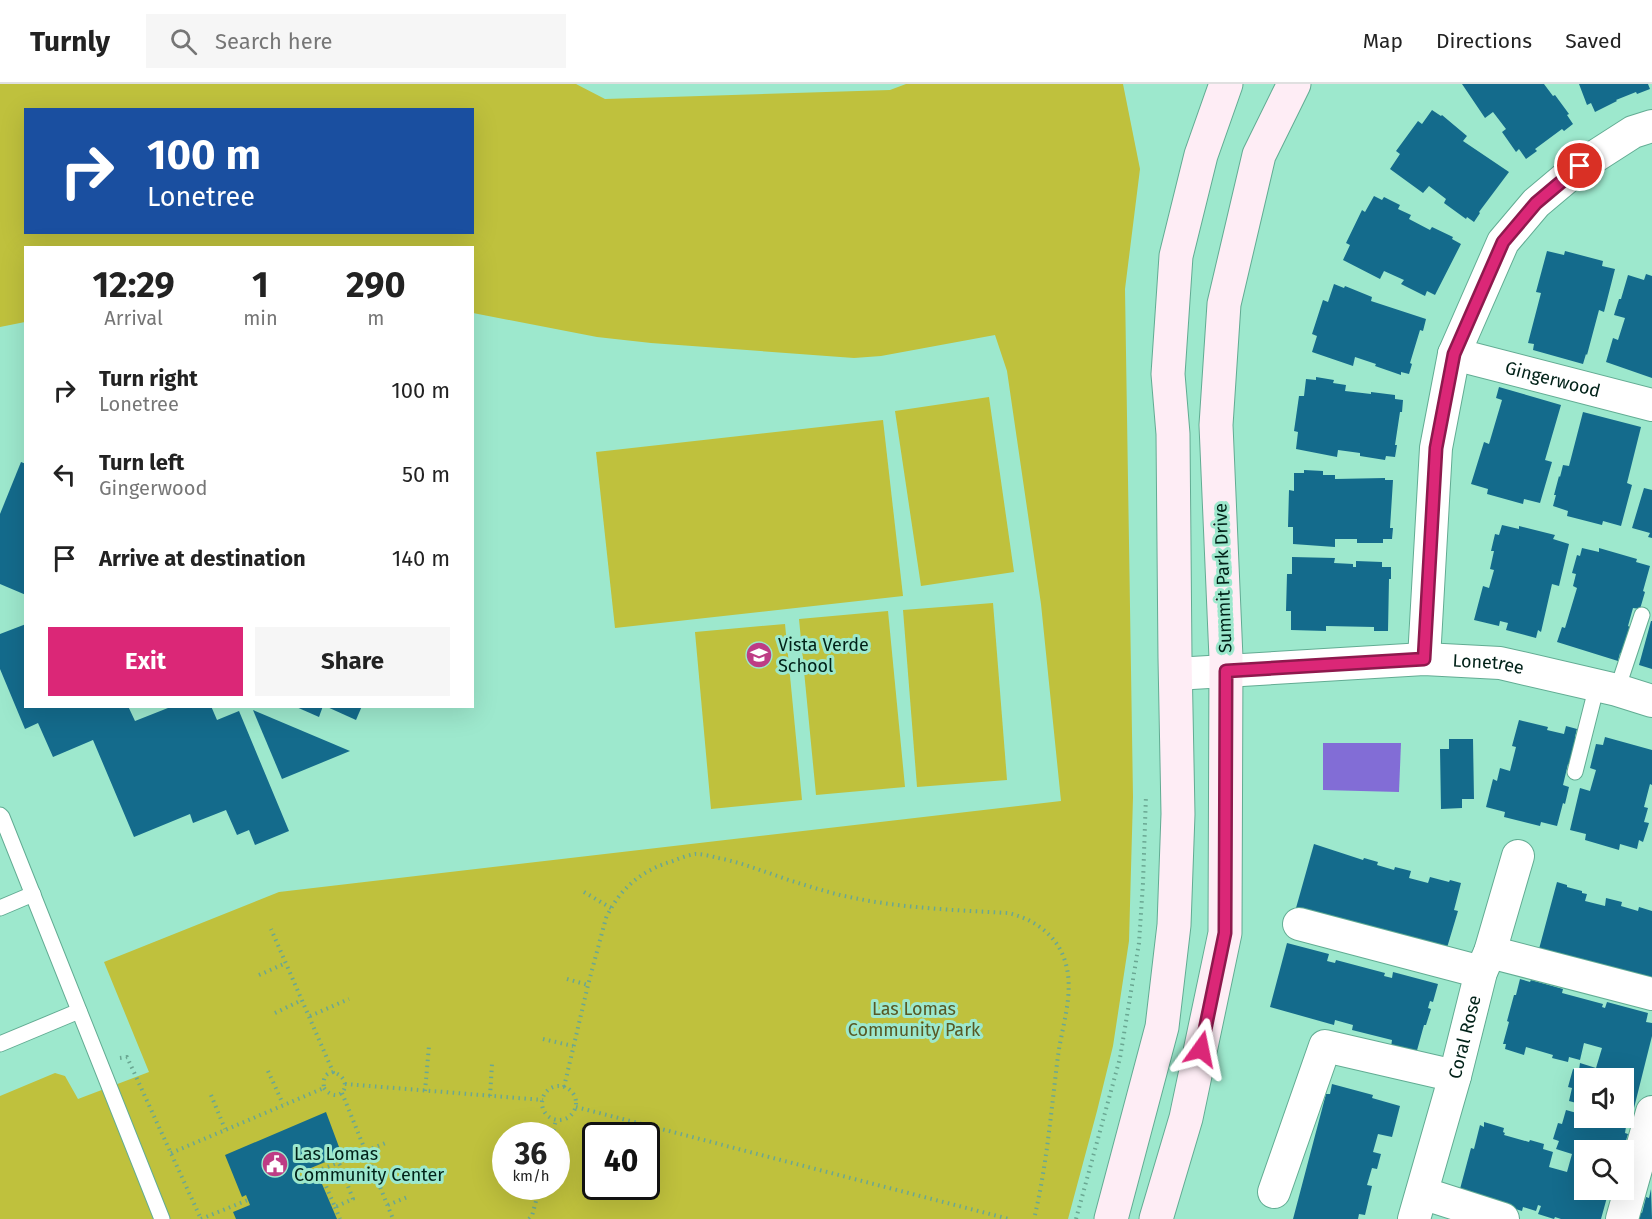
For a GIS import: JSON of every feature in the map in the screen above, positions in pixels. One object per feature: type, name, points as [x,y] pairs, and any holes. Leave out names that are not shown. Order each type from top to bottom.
[{"type":"street","points":[[1111,1219],[1162,1027],[1174,925],[1178,814],[1173,434],[1168,374],[1176,256],[1201,154],[1226,84]]},
{"type":"street","name":"Summit Park Drive","points":[[1156,1219],[1186,1118],[1225,933],[1226,671],[1216,425],[1224,304],[1258,155],[1294,84]]},
{"type":"street","points":[[1424,659],[1436,448],[1454,354],[1503,242],[1536,203],[1580,166],[1633,132],[1652,126]]},
{"type":"street","name":"Gingerwood","points":[[1454,354],[1652,405]]},
{"type":"street","name":"Lonetree","points":[[1175,674],[1424,659],[1500,663],[1607,687],[1652,701]]},
{"type":"street","name":"Coral Rose","points":[[1418,1206],[1518,856]]},
{"type":"street","points":[[1299,924],[1652,994]]},
{"type":"street","points":[[1274,1192],[1325,1046],[1455,1076]]},
{"type":"street","points":[[1622,1219],[1652,1112]]},
{"type":"street","points":[[1418,1206],[1503,1219]]},
{"type":"lane","points":[[1575,772],[1607,687],[1642,615]]},
{"type":"lane","points":[[0,815],[4,832],[33,894],[162,1219]]},
{"type":"lane","points":[[0,908],[33,894]]},
{"type":"lane","points":[[0,1044],[79,1011]]},
{"type":"path","points":[[1076,1219],[1119,1058],[1139,943],[1146,786]]},
{"type":"path","points":[[564,1087],[606,918],[632,882],[664,863],[696,854],[743,864],[840,895],[930,909],[1008,913],[1027,919],[1053,939],[1065,959],[1069,986],[1045,1168],[1034,1219]]},
{"type":"path","points":[[584,892],[611,909]]},
{"type":"path","points":[[271,929],[333,1072]]},
{"type":"path","points":[[259,975],[286,963]]},
{"type":"path","points":[[567,980],[588,985]]},
{"type":"path","points":[[310,1016],[349,999]]},
{"type":"path","points":[[275,1013],[302,1000]]},
{"type":"path","points":[[543,1039],[573,1046]]},
{"type":"path","points":[[425,1091],[429,1046]]},
{"type":"path","points":[[118,1058],[127,1057],[201,1219],[248,1200]]},
{"type":"path","points":[[490,1096],[492,1064]]},
{"type":"path","points":[[268,1071],[283,1104]]},
{"type":"path","points":[[342,1093],[333,1095],[326,1091],[324,1088],[326,1074],[333,1072],[340,1075],[345,1084],[342,1093],[393,1219]]},
{"type":"path","points":[[345,1084],[543,1100]]},
{"type":"path","points":[[558,1086],[564,1087],[573,1092],[576,1107],[570,1116],[556,1120],[547,1114],[543,1100],[548,1090],[558,1086]]},
{"type":"path","points":[[171,1153],[324,1088]]},
{"type":"path","points":[[211,1095],[225,1130]]},
{"type":"path","points":[[576,1107],[1009,1219]]},
{"type":"path","points":[[300,1178],[388,1142]]},
{"type":"path","points":[[335,1207],[353,1199],[339,1163]]},
{"type":"path","points":[[320,1170],[340,1219]]},
{"type":"path","points":[[388,1205],[410,1196]]},
{"type":"path","points":[[529,1219],[536,1200]]},
{"type":"green space","name":"Las Lomas Community Park","points":[[0,84],[576,84],[605,99],[890,90],[906,84],[1123,84],[1140,169],[1125,289],[1133,797],[1129,941],[1113,1046],[1068,1219],[0,1219],[0,1096],[55,1073],[65,1076],[78,1099],[149,1072],[104,962],[279,892],[1061,801],[1041,604],[1007,371],[995,335],[881,356],[854,358],[597,337],[474,313],[474,246],[24,246],[24,322],[0,327]]},
{"type":"green space","points":[[989,397],[1014,572],[921,586],[895,411]]},
{"type":"green space","points":[[883,420],[903,596],[615,628],[596,452]]},
{"type":"green space","points":[[993,603],[1007,780],[917,787],[903,610]]},
{"type":"green space","points":[[888,611],[905,787],[816,795],[799,619]]},
{"type":"green space","points":[[785,624],[802,800],[711,809],[695,632]]},
{"type":"shaded area","points":[[1323,743],[1401,743],[1399,792],[1323,790]]},
{"type":"building","points":[[1462,84],[1544,84],[1569,114],[1567,115],[1573,124],[1564,131],[1562,129],[1535,149],[1537,151],[1526,159],[1519,149],[1516,152],[1502,132],[1506,129],[1493,112],[1485,118]]},
{"type":"building","points":[[1579,84],[1648,84],[1650,89],[1616,100],[1595,112],[1591,103],[1587,105]]},
{"type":"building","points":[[1432,110],[1442,115],[1467,136],[1463,141],[1509,172],[1474,222],[1444,203],[1446,199],[1429,186],[1423,193],[1390,169],[1400,154],[1396,151],[1418,121],[1422,124]]},
{"type":"building","points":[[1374,196],[1382,200],[1384,197],[1400,205],[1398,209],[1411,215],[1409,219],[1430,230],[1432,227],[1453,237],[1452,239],[1461,244],[1435,295],[1427,291],[1425,296],[1401,284],[1404,280],[1384,271],[1380,279],[1343,260],[1350,245],[1346,243],[1362,210],[1365,212]]},
{"type":"building","points":[[1547,251],[1564,255],[1565,251],[1603,261],[1602,266],[1615,269],[1604,312],[1599,310],[1583,364],[1533,350],[1534,344],[1528,343],[1541,293],[1536,292]]},
{"type":"building","points":[[1646,274],[1652,276],[1652,378],[1606,362],[1613,338],[1618,340],[1625,318],[1614,315],[1628,275],[1644,280]]},
{"type":"building","points":[[1334,284],[1372,297],[1371,301],[1426,319],[1423,331],[1420,330],[1409,374],[1401,372],[1401,375],[1355,357],[1353,366],[1312,352],[1317,336],[1312,334],[1323,300],[1328,302]]},
{"type":"building","points":[[1316,377],[1346,385],[1345,391],[1395,395],[1395,399],[1403,400],[1395,457],[1386,456],[1385,460],[1338,450],[1337,457],[1296,449],[1298,432],[1294,431],[1299,396],[1304,396],[1306,379],[1316,380]]},
{"type":"building","points":[[1499,387],[1561,405],[1545,460],[1552,462],[1540,503],[1524,499],[1523,504],[1487,494],[1488,489],[1471,484],[1484,442],[1489,444],[1502,400],[1496,398]]},
{"type":"building","points":[[1583,412],[1641,427],[1627,483],[1632,485],[1621,526],[1603,521],[1602,525],[1567,516],[1568,511],[1553,506],[1559,476],[1563,465],[1569,466]]},
{"type":"building","points":[[21,462],[24,463],[24,594],[0,584],[0,514]]},
{"type":"building","points":[[1304,470],[1323,471],[1323,475],[1335,475],[1335,479],[1385,478],[1385,480],[1393,480],[1390,528],[1393,528],[1392,539],[1383,539],[1383,543],[1357,543],[1357,539],[1335,539],[1335,547],[1293,544],[1293,527],[1288,527],[1289,490],[1294,491],[1294,473],[1304,473]]},
{"type":"building","points":[[1644,488],[1652,490],[1652,538],[1648,537],[1650,533],[1632,528]]},
{"type":"building","points":[[1502,525],[1519,529],[1519,526],[1555,535],[1553,539],[1569,544],[1559,586],[1552,584],[1541,632],[1538,630],[1536,638],[1506,630],[1508,623],[1500,621],[1499,626],[1474,620],[1483,586],[1489,588],[1494,570],[1490,569],[1494,551],[1491,551],[1495,534],[1499,535]]},
{"type":"building","points":[[1582,548],[1599,552],[1599,548],[1637,559],[1636,562],[1650,566],[1640,609],[1633,608],[1623,654],[1620,653],[1618,661],[1557,642],[1562,627],[1565,628],[1577,588],[1573,586],[1576,574],[1572,573],[1577,555],[1580,556]]},
{"type":"building","points":[[1292,557],[1335,558],[1334,563],[1353,564],[1353,567],[1356,567],[1356,561],[1382,562],[1382,567],[1391,567],[1388,631],[1374,631],[1374,627],[1326,626],[1326,631],[1291,630],[1291,611],[1286,611],[1287,574],[1292,574]]},
{"type":"building","points":[[1652,621],[1652,669],[1639,665]]},
{"type":"building","points":[[24,625],[24,708],[129,708],[135,721],[168,708],[212,708],[217,720],[239,711],[289,831],[255,845],[249,830],[237,835],[226,810],[193,823],[190,814],[134,837],[93,740],[53,757],[38,723],[25,729],[0,669],[0,634]]},
{"type":"building","points":[[299,708],[322,708],[319,717]]},
{"type":"building","points":[[329,708],[361,708],[356,720]]},
{"type":"building","points":[[253,710],[350,751],[282,779]]},
{"type":"building","points":[[1519,720],[1548,727],[1547,730],[1564,734],[1566,726],[1577,729],[1575,737],[1579,738],[1572,765],[1568,764],[1563,785],[1569,787],[1557,826],[1541,822],[1540,826],[1504,817],[1505,812],[1486,807],[1493,779],[1497,781],[1500,768],[1510,771],[1516,747],[1512,746]]},
{"type":"building","points":[[1605,737],[1652,750],[1652,785],[1650,784],[1644,807],[1648,808],[1644,822],[1649,823],[1643,842],[1639,840],[1637,849],[1620,844],[1619,850],[1585,840],[1586,834],[1570,830],[1580,788],[1590,791],[1596,770],[1590,768],[1596,744],[1603,745]]},
{"type":"building","points":[[1449,739],[1473,739],[1474,799],[1462,799],[1462,808],[1441,809],[1440,749],[1449,749]]},
{"type":"building","points":[[1314,844],[1363,860],[1364,858],[1378,862],[1377,865],[1394,870],[1395,867],[1411,871],[1409,878],[1428,883],[1430,877],[1461,883],[1454,910],[1458,911],[1446,951],[1296,908]]},
{"type":"building","points":[[1557,882],[1587,894],[1585,901],[1605,906],[1606,898],[1622,902],[1621,906],[1638,911],[1639,907],[1652,911],[1652,981],[1539,949]]},
{"type":"building","points":[[1287,943],[1329,954],[1327,961],[1335,963],[1336,960],[1385,973],[1384,976],[1392,978],[1393,972],[1438,984],[1433,1002],[1430,1001],[1428,1008],[1431,1009],[1416,1054],[1391,1047],[1392,1040],[1352,1030],[1353,1025],[1335,1020],[1334,1025],[1270,1007]]},
{"type":"building","points":[[1520,979],[1530,982],[1531,980],[1563,989],[1562,993],[1603,1004],[1602,1007],[1605,1008],[1607,1002],[1648,1013],[1646,1022],[1652,1023],[1652,1036],[1634,1108],[1634,1068],[1596,1068],[1602,1048],[1584,1043],[1580,1060],[1569,1057],[1568,1062],[1526,1047],[1524,1055],[1505,1049],[1506,1044],[1503,1044],[1509,1022],[1507,1021],[1514,995],[1516,995]]},
{"type":"building","points":[[1580,1063],[1596,1068],[1579,1068]]},
{"type":"building","points":[[1573,1069],[1574,1102],[1569,1101],[1572,1088],[1568,1087]]},
{"type":"building","points":[[1332,1084],[1373,1095],[1372,1098],[1400,1106],[1392,1137],[1378,1134],[1373,1152],[1381,1154],[1377,1169],[1372,1168],[1367,1185],[1372,1186],[1365,1215],[1359,1214],[1358,1219],[1293,1219],[1326,1094],[1330,1094]]},
{"type":"building","points":[[1566,1110],[1574,1112],[1574,1128],[1626,1128],[1625,1133],[1628,1134],[1626,1140],[1574,1140],[1574,1200],[1606,1200],[1601,1219],[1555,1217],[1554,1219],[1538,1214],[1541,1206],[1538,1205],[1536,1211],[1523,1207],[1522,1211],[1467,1194],[1460,1189],[1471,1148],[1474,1149],[1480,1125],[1484,1127],[1484,1122],[1504,1128],[1504,1135],[1544,1144],[1543,1149],[1553,1152],[1549,1167],[1567,1172],[1572,1154],[1556,1149],[1559,1141],[1553,1139],[1558,1123],[1562,1124]]},
{"type":"building","name":"Las Lomas Community Center","points":[[326,1112],[342,1155],[299,1173],[302,1184],[319,1177],[337,1219],[236,1219],[233,1212],[250,1205],[246,1195],[242,1197],[225,1155]]},
{"type":"building","points":[[1651,1189],[1652,1219],[1638,1219],[1646,1197],[1649,1198]]},
{"type":"place","name":"Vista Verde School","points":[[759,655]]},
{"type":"place","name":"Las Lomas Community Center","points":[[275,1164]]},
{"type":"route","points":[[1201,1049],[1225,933],[1226,671],[1424,659],[1436,448],[1454,354],[1503,242],[1536,203],[1580,166]]}]
